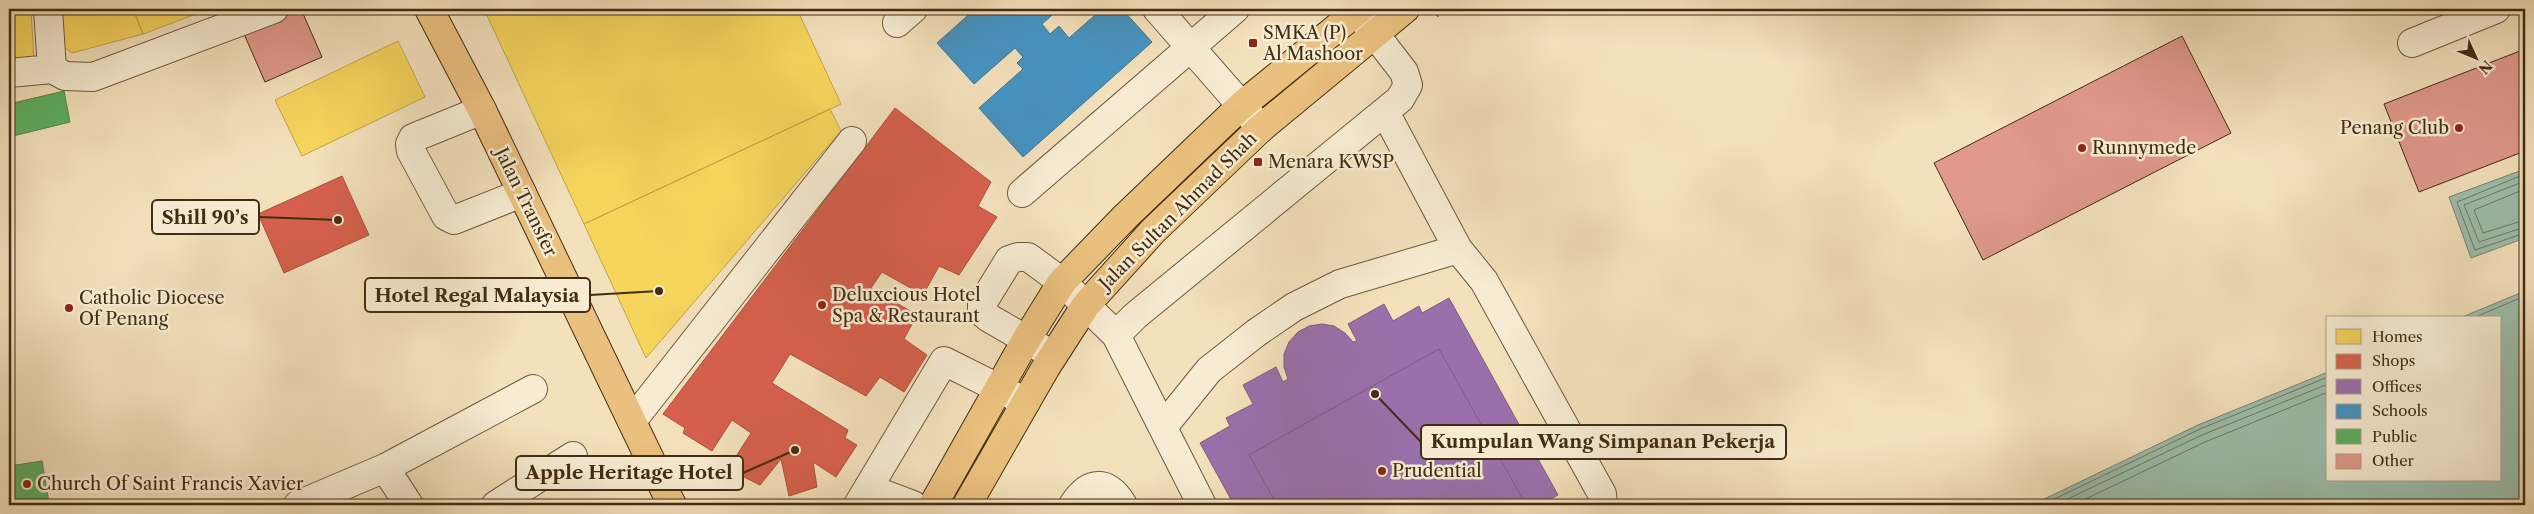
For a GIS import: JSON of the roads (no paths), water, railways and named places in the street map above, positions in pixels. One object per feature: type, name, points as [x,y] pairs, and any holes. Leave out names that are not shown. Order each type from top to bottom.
[{"type":"main road","name":"Jalan Transfer","points":[[430,9],[482,110],[672,505]]},
{"type":"main road","name":"Jalan Sultan Ahmad Shah","points":[[967,505],[1053,355],[1086,304],[1153,231],[1261,128],[1404,9]]},
{"type":"main road","name":"Jalan Sultan Ahmad Shah","points":[[933,505],[1026,340],[1062,282],[1126,216],[1240,106],[1359,10]]},
{"type":"lane","points":[[48,9],[52,69]]},
{"type":"lane","points":[[9,73],[52,69],[64,76],[93,77],[274,9]]},
{"type":"lane","points":[[1157,9],[1261,128]]},
{"type":"lane","points":[[1022,193],[1235,9]]},
{"type":"lane","points":[[2412,43],[2496,9]]},
{"type":"lane","points":[[1116,335],[1135,316],[1400,99],[1408,85],[1404,72],[1359,10]]},
{"type":"lane","points":[[482,110],[414,138],[410,144],[411,151],[446,216],[454,220],[522,193]]},
{"type":"lane","points":[[1385,112],[1458,249],[1484,281],[1602,494],[1603,505]]},
{"type":"lane","points":[[632,421],[852,141]]},
{"type":"lane","points":[[1162,427],[1209,370],[1256,333],[1294,307],[1340,284],[1458,249]]},
{"type":"lane","points":[[1053,355],[989,318],[982,312],[982,304],[1009,260],[1018,257],[1028,258],[1062,282],[1116,335],[1202,505]]},
{"type":"lane","points":[[913,505],[863,496],[944,361],[1026,402]]},
{"type":"lane","points":[[298,505],[385,468],[533,389]]},
{"type":"lane","points":[[496,505],[573,456]]},
{"type":"lane","points":[[385,468],[409,505]]},
{"type":"lane","points":[[1073,505],[1084,490],[1098,485],[1109,488],[1122,505]]},
{"type":"water","points":[[2525,169],[2525,238],[2471,258],[2449,197]]},
{"type":"water","points":[[2525,291],[2525,505],[2032,505],[2198,425],[2326,373],[2326,482],[2502,482],[2502,316],[2465,316]]},
{"type":"place","name":"SMKA (P) Al Mashoor","points":[[1253,43]]},
{"type":"place","name":"Penang Club","points":[[2459,128]]},
{"type":"place","name":"Runnymede","points":[[2082,148]]},
{"type":"place","name":"Menara KWSP","points":[[1258,162]]},
{"type":"place","name":"Shill 90’s","points":[[338,220]]},
{"type":"place","name":"Hotel Regal Malaysia","points":[[659,291]]},
{"type":"place","name":"Deluxcious Hotel Spa & Restaurant","points":[[822,305]]},
{"type":"place","name":"Catholic Diocese Of Penang","points":[[69,308]]},
{"type":"place","name":"Kumpulan Wang Simpanan Pekerja","points":[[1375,394]]},
{"type":"place","name":"Apple Heritage Hotel","points":[[795,450]]},
{"type":"place","name":"Prudential","points":[[1382,471]]},
{"type":"place","name":"Church Of Saint Francis Xavier","points":[[27,484]]}]
